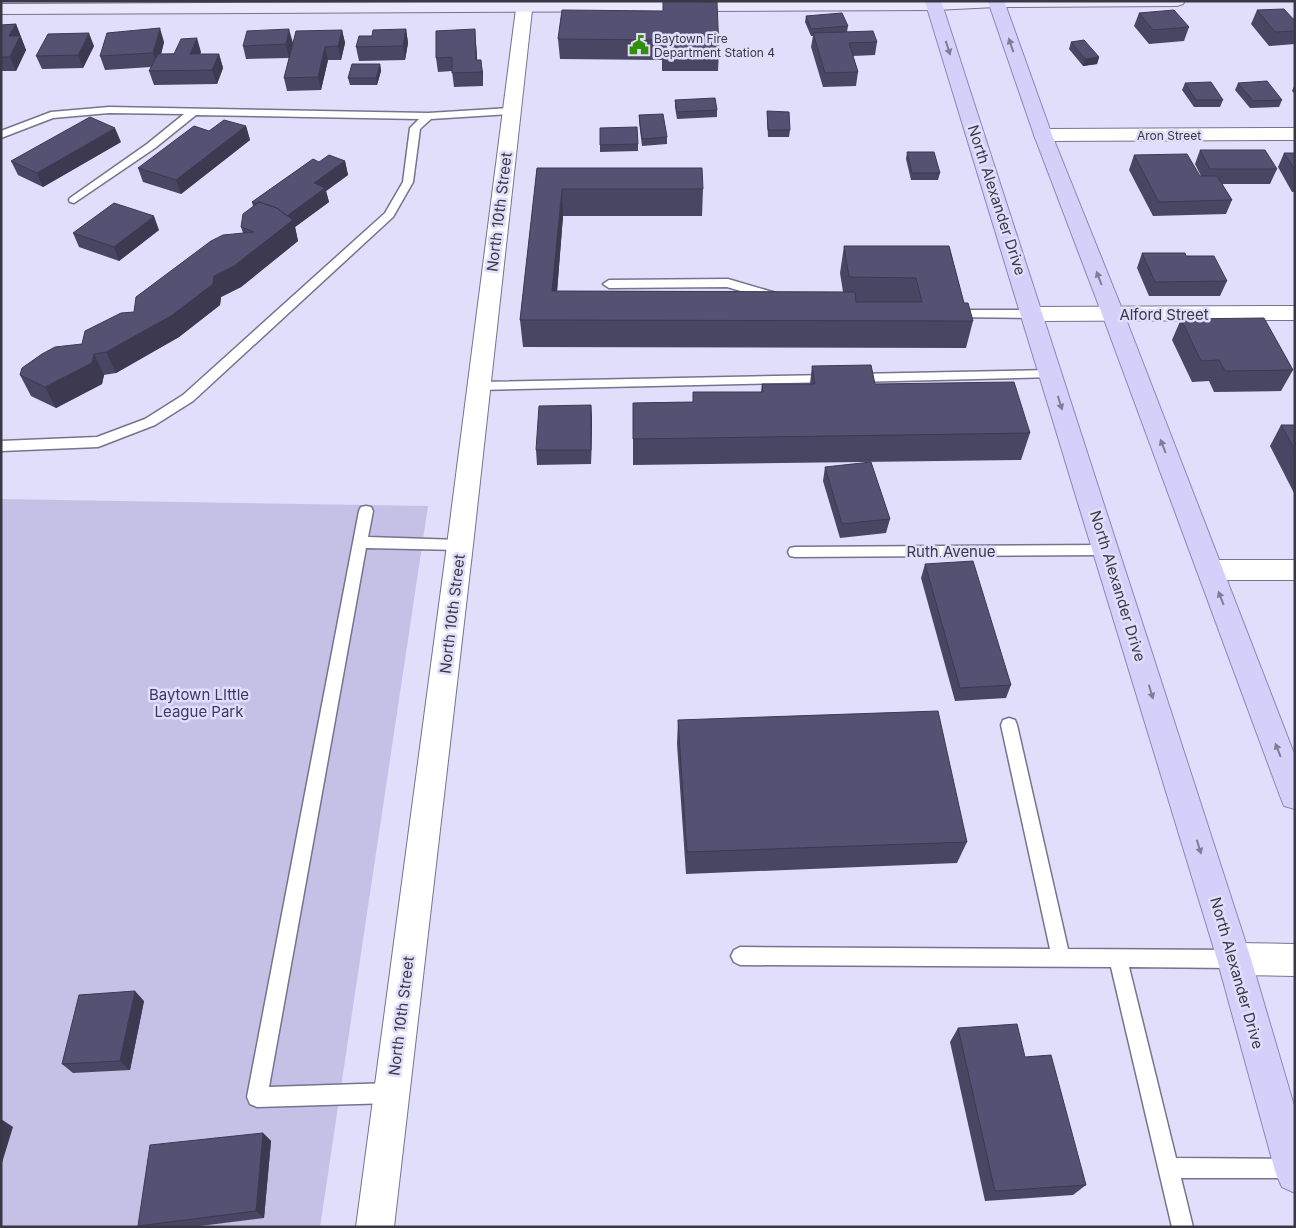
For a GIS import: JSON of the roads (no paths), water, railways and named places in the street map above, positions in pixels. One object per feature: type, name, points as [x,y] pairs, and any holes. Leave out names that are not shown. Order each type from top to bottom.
[{"type":"main road","points":[[996,2],[1043,135],[1113,314],[1295,796]]},
{"type":"main road","name":"North Alexander Drive","points":[[934,3],[1234,959],[1294,1171]]},
{"type":"street","points":[[1,9],[1176,1]]},
{"type":"street","name":"North 10th Street","points":[[375,1227],[460,545],[524,4]]},
{"type":"street","name":"Aron Street","points":[[1043,135],[1295,134]]},
{"type":"street","name":"Alford Street","points":[[1033,314],[1295,313]]},
{"type":"street","points":[[1210,570],[1295,570]]},
{"type":"street","points":[[1234,959],[1295,960]]},
{"type":"lane","points":[[1,135],[51,115],[110,110],[428,116],[512,111]]},
{"type":"lane","points":[[74,200],[151,146],[194,112]]},
{"type":"lane","points":[[1,446],[98,442],[150,422],[188,398],[389,215],[408,182],[415,128],[428,116]]},
{"type":"lane","points":[[609,284],[728,283],[794,303]]},
{"type":"lane","points":[[953,314],[1033,314]]},
{"type":"lane","points":[[479,386],[1051,374]]},
{"type":"lane","points":[[366,511],[257,1097],[391,1093]]},
{"type":"lane","points":[[360,542],[460,545]]},
{"type":"lane","name":"Ruth Avenue","points":[[795,552],[1106,550]]},
{"type":"lane","points":[[1009,726],[1061,958]]},
{"type":"lane","points":[[740,956],[1234,959]]},
{"type":"lane","points":[[1118,958],[1183,1227]]},
{"type":"lane","points":[[1169,1168],[1294,1171]]},
{"type":"place","name":"Baytown Fire Department Station 4","points":[[639,45]]},
{"type":"park label","name":"Baytown LIttle League Park","points":[[199,702]]}]
